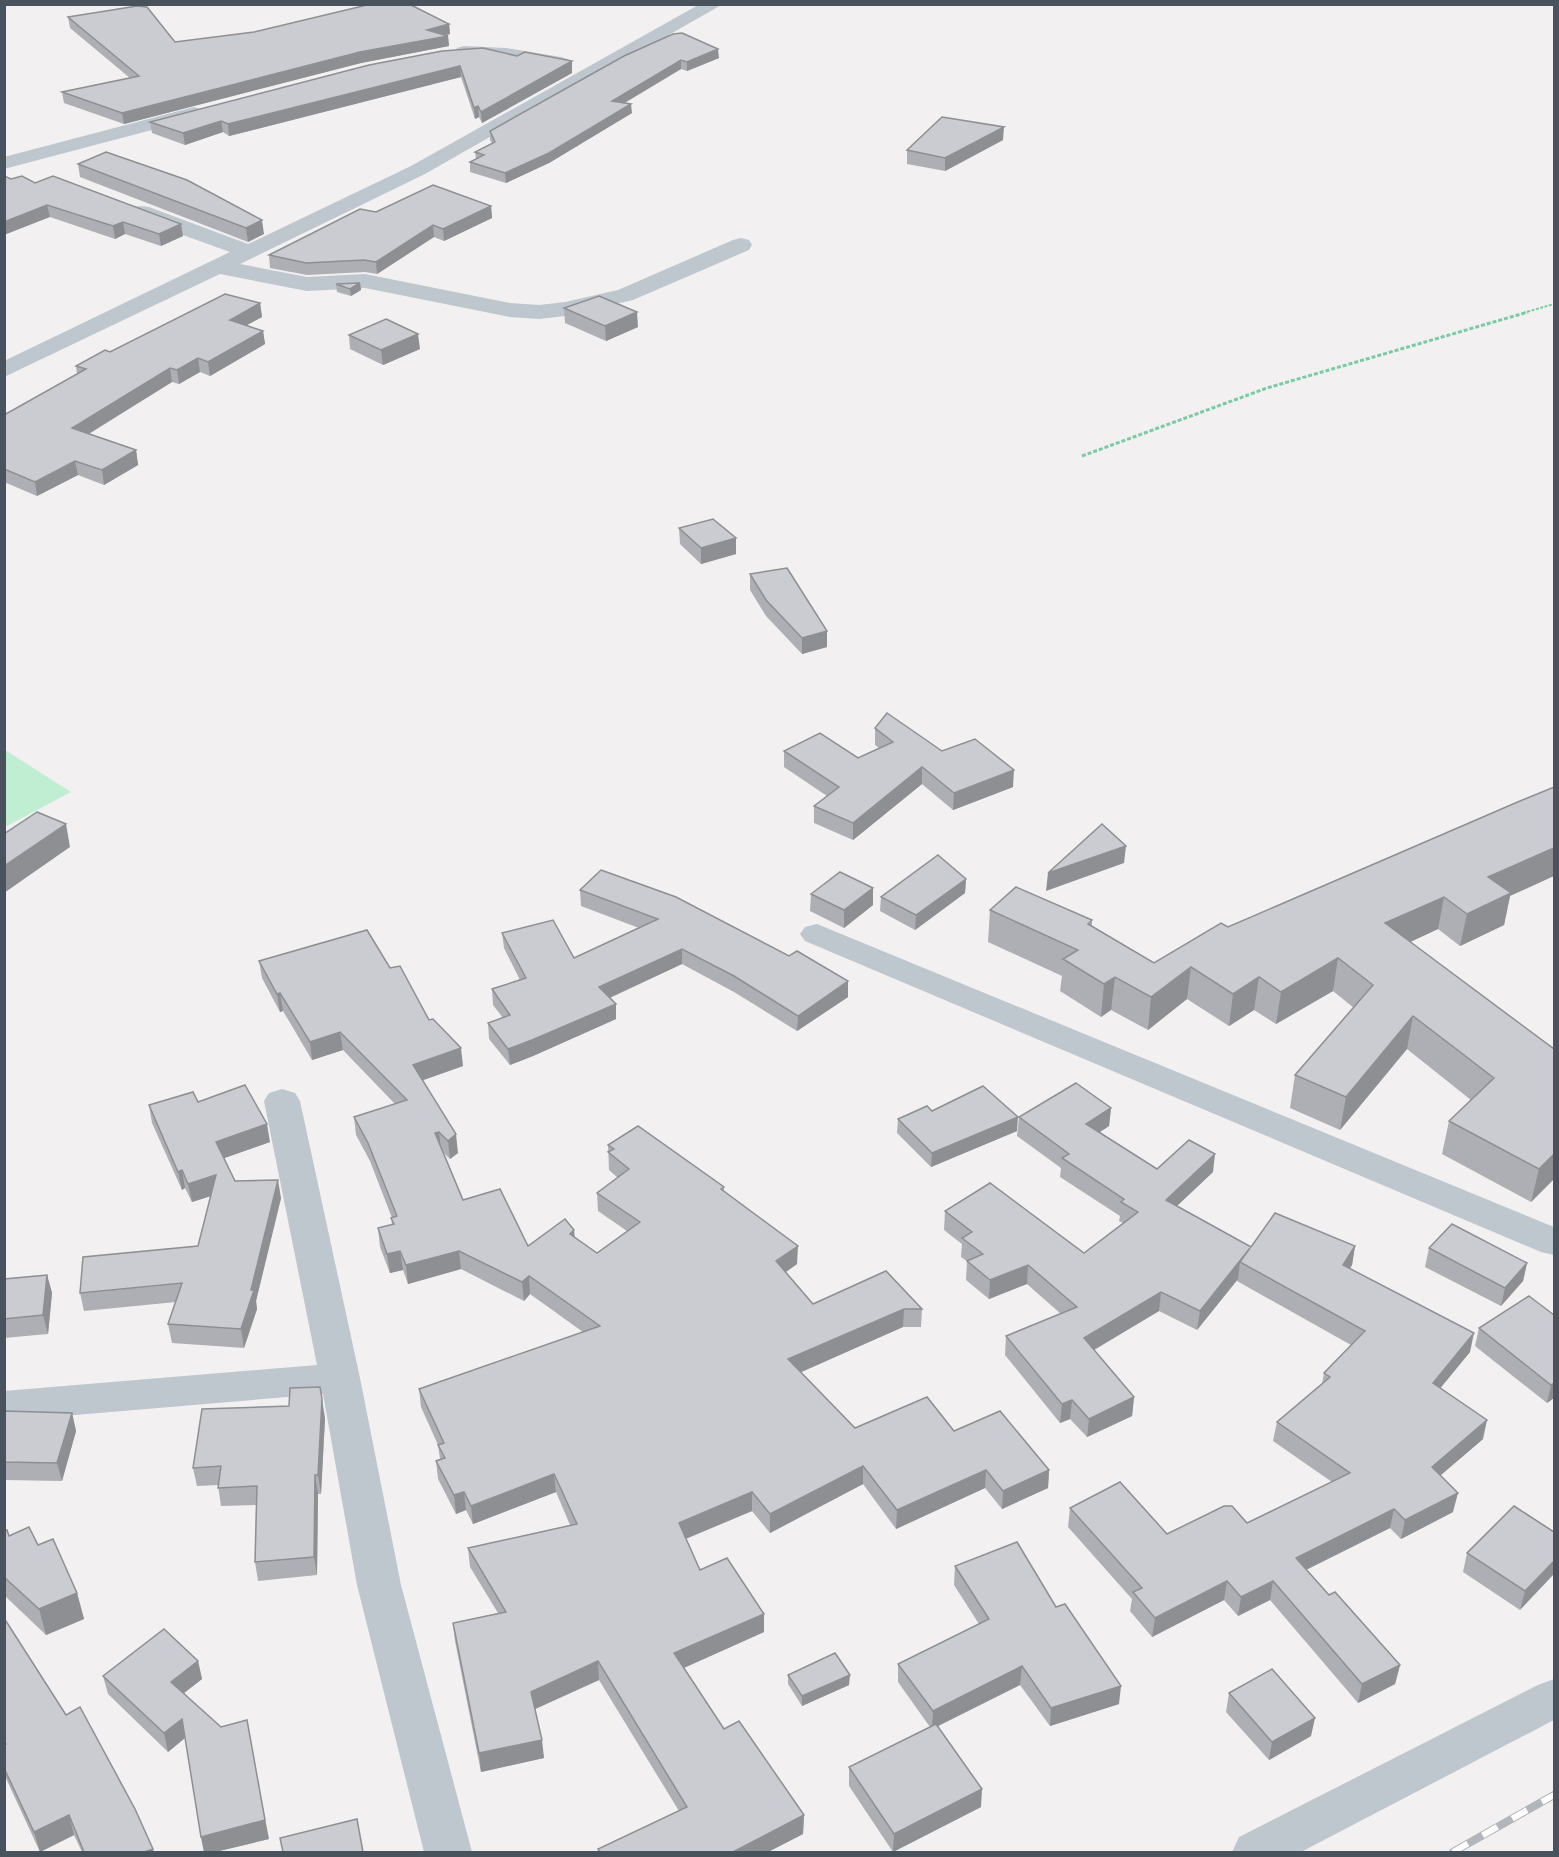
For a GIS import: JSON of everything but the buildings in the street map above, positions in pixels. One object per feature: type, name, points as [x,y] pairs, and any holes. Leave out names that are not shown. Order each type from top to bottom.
[{"type":"street","points":[[4,370],[418,170],[714,4]]},
{"type":"street","points":[[441,55],[469,52],[506,54],[600,69]]},
{"type":"street","points":[[8,162],[209,109]]},
{"type":"street","points":[[8,162],[43,174]]},
{"type":"street","points":[[118,203],[249,252]]},
{"type":"street","points":[[219,267],[307,284],[365,281],[510,310],[539,312],[566,309],[625,295],[741,244]]},
{"type":"street","points":[[817,934],[1554,1242]]},
{"type":"street","points":[[282,1101],[340,1378],[379,1585],[448,1852]]},
{"type":"street","points":[[4,1406],[340,1378]]},
{"type":"street","points":[[1256,1852],[1554,1698]]},
{"type":"path","points":[[1082,456],[1267,388],[1554,304]]},
{"type":"green space","points":[[5,750],[71,792],[5,827]]},
{"type":"railway","points":[[1453,1852],[1554,1795]]}]
